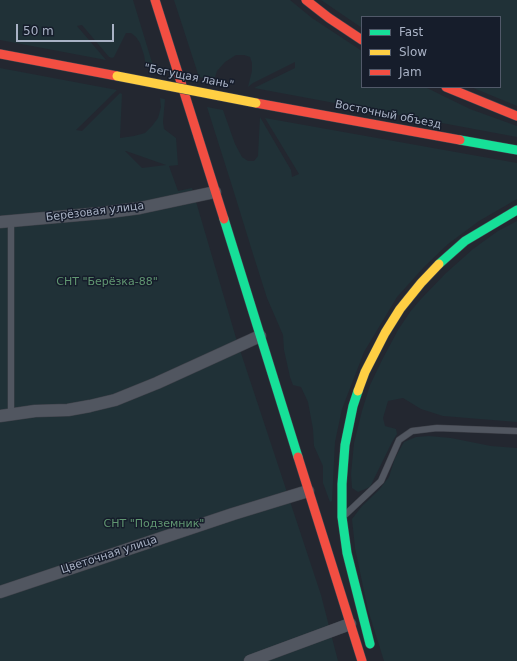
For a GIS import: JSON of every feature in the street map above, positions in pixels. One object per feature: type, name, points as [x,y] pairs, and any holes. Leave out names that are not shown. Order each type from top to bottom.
[{"type":"main road","points":[[155,0],[362,661]]},
{"type":"main road","points":[[306,0],[329,18],[361,39]]},
{"type":"main road","name":"\"Бегущая лань\"","points":[[0,54],[256,103]]},
{"type":"main road","points":[[448,88],[517,116]]},
{"type":"main road","name":"Восточный объезд","points":[[256,103],[517,150]]},
{"type":"main road","points":[[373,654],[363,620],[347,553],[342,518],[342,484],[345,445],[353,406],[365,372],[385,333],[400,309],[421,283],[444,259],[465,241],[517,210]]},
{"type":"street","name":"Берёзовая улица","points":[[5,221],[102,213],[140,208],[215,192]]},
{"type":"street","points":[[6,415],[35,411],[68,410],[115,400],[157,383],[260,336]]},
{"type":"street","name":"Цветочная улица","points":[[0,592],[233,514],[308,491]]},
{"type":"street","points":[[250,661],[350,624]]},
{"type":"lane","points":[[5,221],[6,415]]},
{"type":"lane","points":[[342,518],[381,481],[399,440],[412,431],[437,428],[517,431]]},
{"type":"green space","points":[[0,0],[133,0],[154,69],[146,67],[140,43],[131,33],[126,33],[114,57],[112,58],[109,57],[82,25],[77,26],[106,60],[0,40]]},
{"type":"green space","points":[[174,0],[290,0],[312,18],[361,50],[361,88],[427,88],[470,109],[517,126],[517,137],[254,88],[295,68],[295,62],[248,87],[252,71],[252,63],[250,57],[244,55],[236,55],[225,62],[217,71],[214,80],[199,77]]},
{"type":"green space","points":[[321,0],[517,0],[517,106],[473,88],[501,88],[501,16],[361,16],[361,27]]},
{"type":"green space","points":[[0,68],[117,90],[76,130],[82,131],[120,93],[122,94],[120,138],[145,133],[158,118],[161,107],[160,98],[165,99],[163,122],[164,129],[176,138],[178,165],[169,166],[178,191],[192,188],[236,338],[321,595],[338,661],[0,661]],"holes":[[[126,151],[166,165],[142,168]]]},
{"type":"green space","points":[[207,107],[223,110],[235,144],[242,157],[248,161],[254,161],[258,156],[260,117],[291,170],[292,177],[299,174],[265,118],[517,163],[517,199],[479,221],[448,244],[424,267],[397,297],[364,352],[342,409],[335,442],[332,501],[330,502],[323,483],[323,466],[314,446],[313,429],[308,402],[301,387],[293,385],[290,377],[284,350],[283,335],[267,298]]},
{"type":"green space","points":[[517,221],[517,422],[443,416],[421,409],[403,398],[388,401],[383,418],[385,426],[396,429],[397,434],[370,487],[358,492],[352,488],[351,474],[354,443],[370,385],[398,330],[420,300],[445,274],[473,249],[498,231]]},
{"type":"green space","points":[[429,436],[451,438],[491,446],[517,448],[517,661],[384,661],[368,610],[355,548],[352,519],[389,477],[395,458],[404,442],[416,437]]},
{"type":"traffic: fast","points":[[460,140],[517,150]]},
{"type":"traffic: fast","points":[[439,264],[465,241],[517,210]]},
{"type":"traffic: fast","points":[[224,219],[298,457]]},
{"type":"traffic: fast","points":[[358,391],[353,406],[345,445],[342,484],[342,517],[347,553],[370,644]]},
{"type":"traffic: slow","points":[[117,76],[256,103]]},
{"type":"traffic: slow","points":[[358,391],[365,372],[385,333],[400,309],[439,264]]},
{"type":"traffic: jam","points":[[155,0],[224,219]]},
{"type":"traffic: jam","points":[[306,0],[329,18],[361,39]]},
{"type":"traffic: jam","points":[[0,54],[117,76]]},
{"type":"traffic: jam","points":[[448,88],[517,116]]},
{"type":"traffic: jam","points":[[256,103],[460,140]]},
{"type":"traffic: jam","points":[[298,457],[362,661]]},
{"type":"park label","name":"СНТ \"Берёзка-88\"","points":[[107,282]]},
{"type":"park label","name":"СНТ \"Подземник\"","points":[[154,524]]}]
